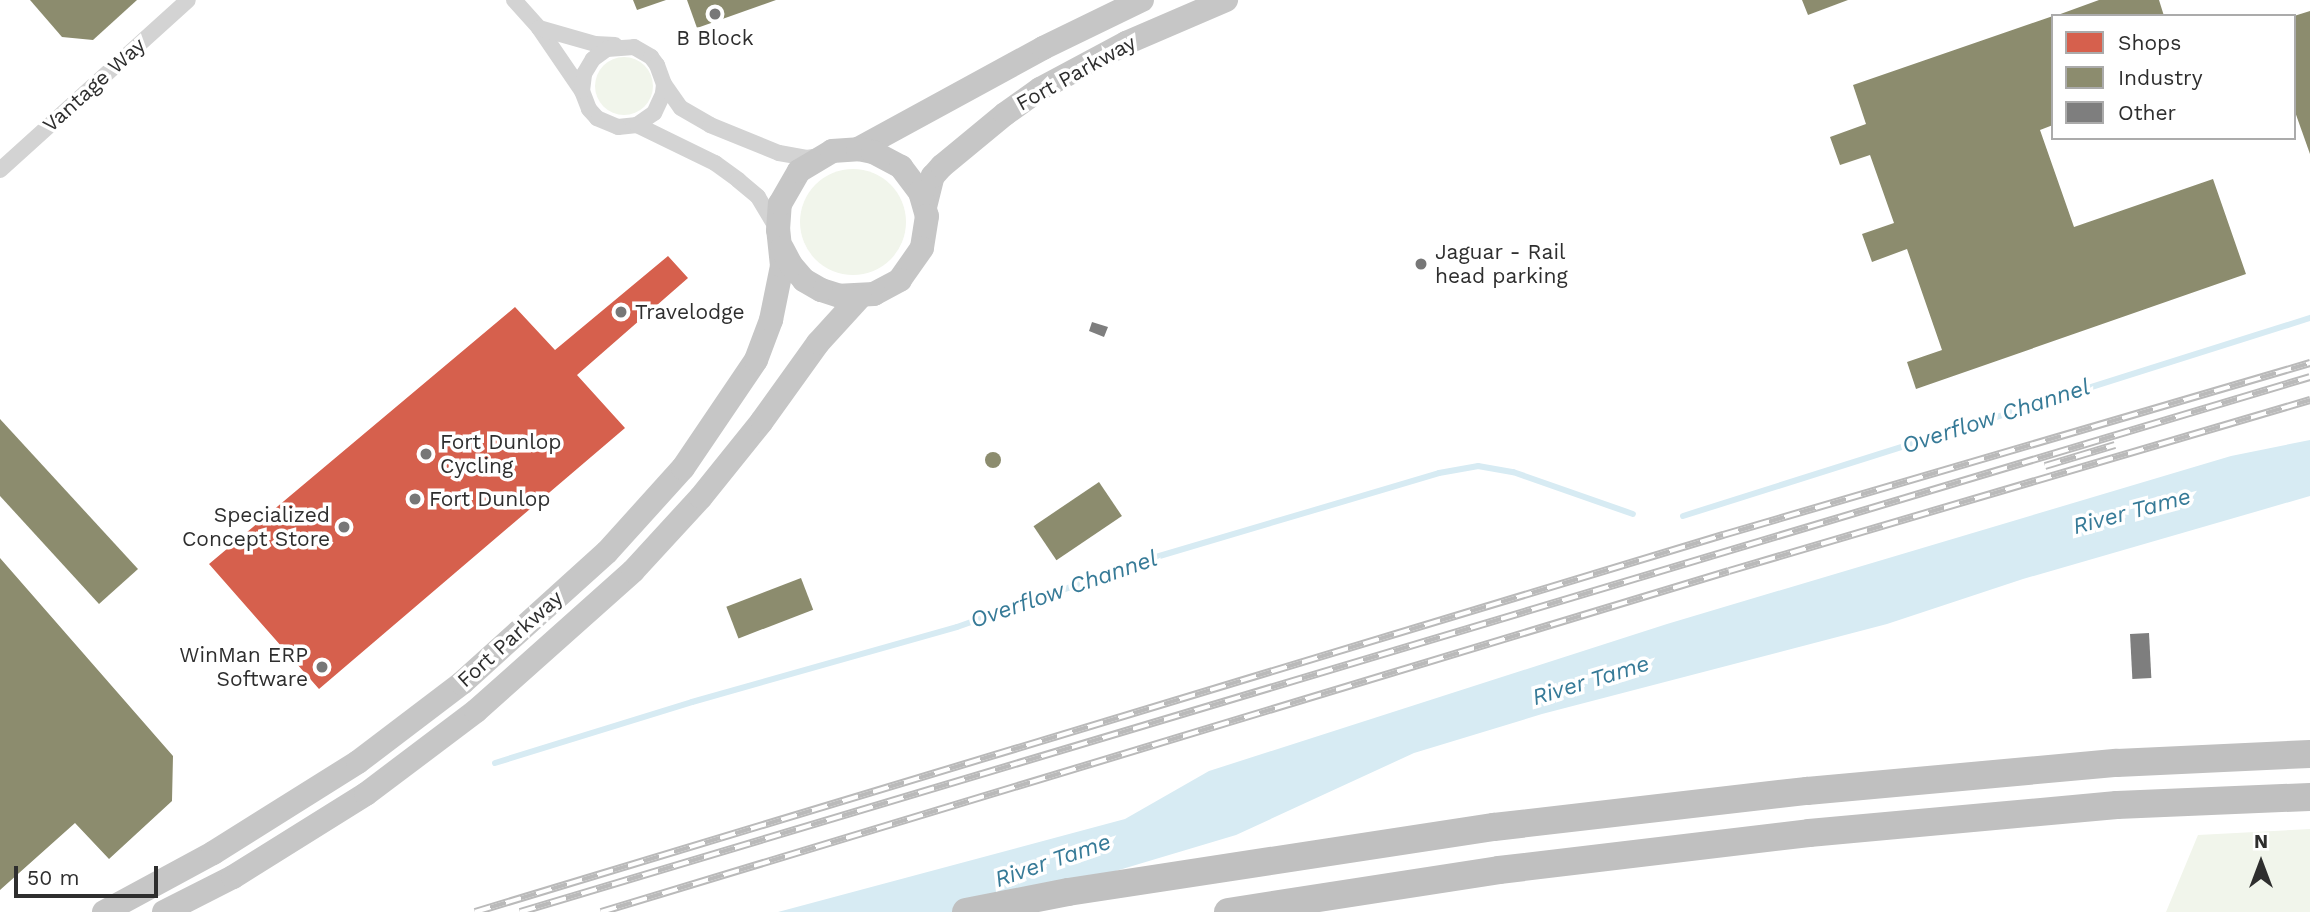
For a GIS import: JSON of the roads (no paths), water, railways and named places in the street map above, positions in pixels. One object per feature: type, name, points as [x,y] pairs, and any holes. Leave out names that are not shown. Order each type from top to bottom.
[{"type":"highway","points":[[966,912],[1068,892],[1494,827],[1807,791],[2036,770],[2117,763],[2310,754]]},
{"type":"highway","points":[[1228,912],[1499,870],[1809,832],[2117,805],[2310,797]]},
{"type":"main road","name":"Fort Parkway","points":[[104,912],[213,853],[358,762],[462,684],[607,552],[683,468],[756,360],[771,320],[782,266],[780,239],[785,192],[799,171],[820,156],[858,149],[1043,48],[1142,0]]},
{"type":"main road","name":"Fort Parkway","points":[[164,912],[233,877],[366,794],[476,711],[633,571],[708,487],[762,421],[818,343],[860,297],[888,288],[909,271],[926,236],[925,207],[933,176],[1004,114],[1031,95],[1126,43],[1226,0]]},
{"type":"main road","name":"Fort Parkway","points":[[858,149],[888,158],[901,167],[916,185],[925,207]]},
{"type":"main road","points":[[780,239],[791,265],[813,285],[840,296],[860,297]]},
{"type":"street","name":"Vantage Way","points":[[0,170],[188,0]]},
{"type":"street","points":[[514,0],[539,28],[597,118],[618,127],[637,125],[646,120],[660,104],[664,84]]},
{"type":"street","points":[[539,28],[595,44],[624,46],[651,57],[664,84],[681,108],[710,125],[779,153],[807,158],[820,156]]},
{"type":"street","points":[[582,91],[584,74],[593,59],[607,49],[624,46]]},
{"type":"street","points":[[637,125],[715,163],[730,174],[758,197],[780,239]]},
{"type":"water","name":"River Tame","points":[[2310,440],[2310,496],[2023,579],[1887,624],[1542,714],[1414,753],[1236,835],[978,912],[778,912],[1125,819],[1209,771],[1667,624],[2231,456]]},
{"type":"waterway","name":"Overflow Channel","points":[[1683,516],[2310,318]]},
{"type":"waterway","name":"Overflow Channel","points":[[495,763],[692,702],[957,627],[1156,557],[1439,473],[1478,466],[1513,472],[1633,514]]},
{"type":"railway","points":[[475,912],[1723,535],[2310,363]]},
{"type":"railway","points":[[520,912],[2310,377]]},
{"type":"railway","points":[[601,912],[1729,571],[2310,400]]},
{"type":"railway","points":[[2045,466],[2115,445]]},
{"type":"place","name":"B Block","points":[[715,14]]},
{"type":"place","name":"Jaguar - Rail head parking","points":[[1421,264]]},
{"type":"place","name":"Travelodge","points":[[621,312]]},
{"type":"place","name":"Fort Dunlop Cycling","points":[[426,454]]},
{"type":"place","name":"Fort Dunlop","points":[[415,499]]},
{"type":"place","name":"Specialized Concept Store","points":[[344,527]]},
{"type":"place","name":"WinMan ERP Software","points":[[322,667]]}]
